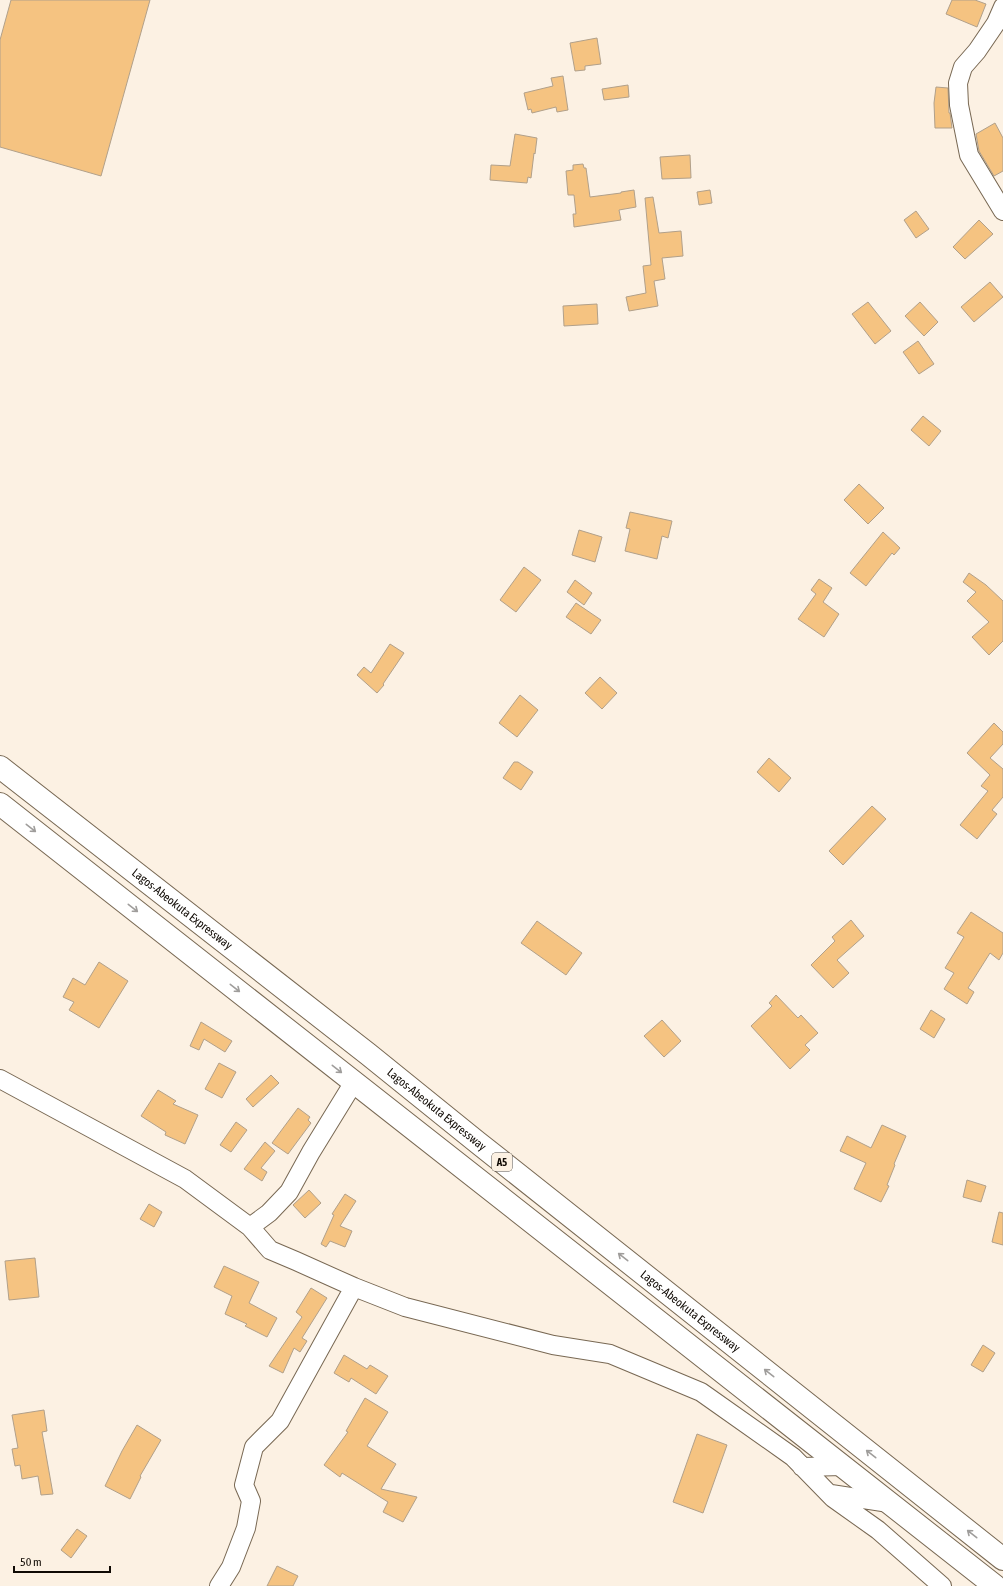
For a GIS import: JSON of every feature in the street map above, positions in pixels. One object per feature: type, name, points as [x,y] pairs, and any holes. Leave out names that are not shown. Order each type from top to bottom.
[{"type":"highway","name":"Lagos-Abeokuta Expressway","points":[[0,767],[368,1054],[489,1152],[1003,1559]]},
{"type":"highway","name":"A5","points":[[0,804],[995,1586]]},
{"type":"street","points":[[1003,7],[996,23],[977,51],[963,67],[958,83],[959,105],[970,155],[1003,211]]},
{"type":"street","points":[[0,1079],[185,1179],[250,1227],[270,1250],[354,1287],[405,1307],[553,1345],[610,1354],[701,1392],[793,1457],[829,1493],[878,1530],[942,1586]]},
{"type":"street","points":[[250,1227],[269,1213],[289,1192],[311,1152],[354,1082]]},
{"type":"street","points":[[219,1586],[231,1567],[246,1528],[251,1501],[244,1485],[254,1447],[280,1421],[354,1287]]},
{"type":"street","points":[[802,1467],[843,1466]]},
{"type":"street","points":[[829,1493],[889,1503]]},
{"type":"building","points":[[11,0],[150,0],[101,176],[0,147],[0,40]]},
{"type":"building","points":[[952,0],[975,0],[986,4],[977,27],[946,14]]},
{"type":"building","points":[[597,38],[601,64],[585,66],[585,70],[575,71],[570,43]]},
{"type":"building","points":[[563,76],[568,110],[557,112],[556,107],[532,113],[531,109],[528,110],[524,93],[553,86],[551,78]]},
{"type":"building","points":[[628,85],[629,97],[604,100],[602,89]]},
{"type":"building","points":[[936,87],[948,88],[949,113],[952,128],[935,128],[934,103]]},
{"type":"building","points":[[995,123],[1003,138],[1003,171],[994,176],[979,151],[976,134]]},
{"type":"building","points":[[515,134],[537,138],[531,178],[528,177],[527,183],[490,180],[491,165],[510,166]]},
{"type":"building","points":[[690,155],[691,178],[662,179],[660,157]]},
{"type":"building","points":[[583,164],[584,168],[586,168],[590,197],[634,190],[636,207],[619,210],[621,220],[574,227],[573,214],[576,214],[574,195],[568,195],[566,171],[573,170],[573,165]]},
{"type":"building","points":[[710,190],[712,203],[699,205],[697,192]]},
{"type":"building","points":[[653,197],[659,233],[681,231],[683,256],[662,258],[665,279],[654,281],[658,306],[629,311],[626,297],[646,293],[643,266],[651,265],[645,198]]},
{"type":"building","points":[[916,211],[929,229],[916,238],[904,220]]},
{"type":"building","points":[[979,220],[993,234],[965,259],[953,247]]},
{"type":"building","points":[[990,282],[1003,297],[974,322],[961,307]]},
{"type":"building","points":[[868,302],[891,331],[875,344],[852,314]]},
{"type":"building","points":[[920,302],[938,322],[924,336],[905,316]]},
{"type":"building","points":[[597,304],[598,324],[564,326],[563,306]]},
{"type":"building","points":[[918,341],[934,364],[919,374],[903,352]]},
{"type":"building","points":[[923,416],[941,431],[929,446],[911,430]]},
{"type":"building","points":[[859,484],[884,508],[868,524],[844,500]]},
{"type":"building","points":[[630,512],[672,521],[668,538],[662,536],[657,559],[625,551],[630,529],[626,528]]},
{"type":"building","points":[[579,530],[602,537],[595,562],[572,555]]},
{"type":"building","points":[[883,532],[900,548],[894,555],[892,553],[866,586],[850,573]]},
{"type":"building","points":[[524,567],[541,580],[516,612],[500,600]]},
{"type":"building","points":[[969,573],[986,585],[1003,601],[1003,641],[989,655],[972,637],[989,622],[967,601],[976,592],[963,582]]},
{"type":"building","points":[[819,579],[832,588],[823,602],[839,614],[824,637],[798,619],[816,594],[811,590]]},
{"type":"building","points":[[575,580],[592,593],[584,605],[567,592]]},
{"type":"building","points":[[576,603],[601,620],[591,634],[566,617]]},
{"type":"building","points":[[390,644],[404,653],[383,684],[384,685],[377,693],[357,675],[364,667],[371,673]]},
{"type":"building","points":[[600,677],[617,693],[602,709],[585,693]]},
{"type":"building","points":[[520,695],[538,710],[517,737],[499,723]]},
{"type":"building","points":[[994,723],[1003,732],[1003,744],[990,758],[1003,769],[1003,797],[992,810],[997,814],[977,839],[960,825],[988,791],[981,786],[990,775],[967,753]]},
{"type":"building","points":[[769,758],[791,778],[779,792],[757,772]]},
{"type":"building","points":[[514,762],[518,762],[533,772],[521,790],[503,778]]},
{"type":"building","points":[[872,806],[886,819],[843,865],[829,851]]},
{"type":"building","points":[[971,912],[1003,933],[1003,953],[999,960],[990,953],[968,988],[974,992],[967,1004],[944,989],[954,973],[945,968],[964,937],[957,933]]},
{"type":"building","points":[[851,920],[864,936],[837,960],[849,973],[833,988],[811,965],[835,941],[832,937]]},
{"type":"building","points":[[537,921],[582,953],[566,975],[521,943]]},
{"type":"building","points":[[99,962],[128,981],[99,1028],[69,1010],[74,1002],[63,997],[73,978],[85,985]]},
{"type":"building","points":[[776,995],[798,1018],[801,1015],[818,1033],[805,1045],[810,1050],[790,1069],[751,1026],[772,1006],[769,1003]]},
{"type":"building","points":[[931,1010],[945,1019],[934,1038],[920,1029]]},
{"type":"building","points":[[662,1020],[681,1041],[664,1057],[644,1036]]},
{"type":"building","points":[[201,1022],[232,1041],[225,1052],[204,1039],[199,1050],[190,1046]]},
{"type":"building","points":[[219,1063],[236,1072],[222,1098],[205,1089]]},
{"type":"building","points":[[271,1075],[279,1083],[253,1107],[246,1099]]},
{"type":"building","points":[[158,1090],[176,1101],[173,1104],[198,1115],[185,1144],[165,1135],[166,1132],[141,1116]]},
{"type":"building","points":[[298,1108],[310,1117],[308,1120],[311,1123],[288,1154],[272,1143]]},
{"type":"building","points":[[236,1122],[247,1130],[231,1152],[220,1145]]},
{"type":"building","points":[[882,1125],[906,1136],[894,1164],[895,1165],[887,1185],[889,1186],[881,1202],[854,1189],[866,1163],[840,1151],[847,1136],[871,1148]]},
{"type":"building","points":[[265,1142],[275,1151],[261,1168],[267,1172],[262,1181],[244,1169]]},
{"type":"building","points":[[967,1180],[986,1186],[981,1202],[963,1197]]},
{"type":"building","points":[[309,1190],[321,1203],[305,1218],[293,1205]]},
{"type":"building","points":[[345,1194],[356,1201],[340,1226],[352,1231],[345,1247],[330,1241],[326,1247],[321,1244],[334,1215],[332,1214]]},
{"type":"building","points":[[149,1204],[162,1212],[154,1227],[140,1219]]},
{"type":"building","points":[[999,1212],[1003,1213],[1003,1245],[992,1242]]},
{"type":"building","points":[[35,1258],[39,1297],[9,1300],[5,1261]]},
{"type":"building","points":[[224,1266],[259,1282],[249,1303],[277,1318],[267,1337],[245,1326],[247,1324],[225,1314],[232,1296],[214,1287]]},
{"type":"building","points":[[311,1288],[327,1298],[302,1338],[307,1341],[300,1352],[294,1348],[283,1373],[269,1366],[302,1317],[296,1312]]},
{"type":"building","points":[[983,1345],[995,1353],[983,1372],[971,1365]]},
{"type":"building","points":[[344,1355],[367,1369],[370,1365],[388,1376],[376,1394],[351,1378],[349,1382],[334,1373]]},
{"type":"building","points":[[365,1398],[388,1412],[367,1446],[396,1464],[381,1489],[417,1497],[403,1522],[383,1512],[388,1502],[342,1473],[340,1477],[324,1465],[348,1432],[346,1431]]},
{"type":"building","points":[[44,1410],[47,1431],[42,1432],[53,1494],[41,1495],[38,1476],[22,1479],[20,1465],[15,1466],[12,1449],[18,1448],[12,1415]]},
{"type":"building","points":[[137,1425],[161,1440],[140,1476],[141,1477],[130,1499],[105,1486],[122,1451]]},
{"type":"building","points":[[697,1434],[727,1445],[703,1513],[673,1502]]},
{"type":"building","points":[[77,1529],[87,1536],[71,1558],[61,1550]]},
{"type":"building","points":[[277,1566],[298,1576],[293,1586],[267,1586]]}]
